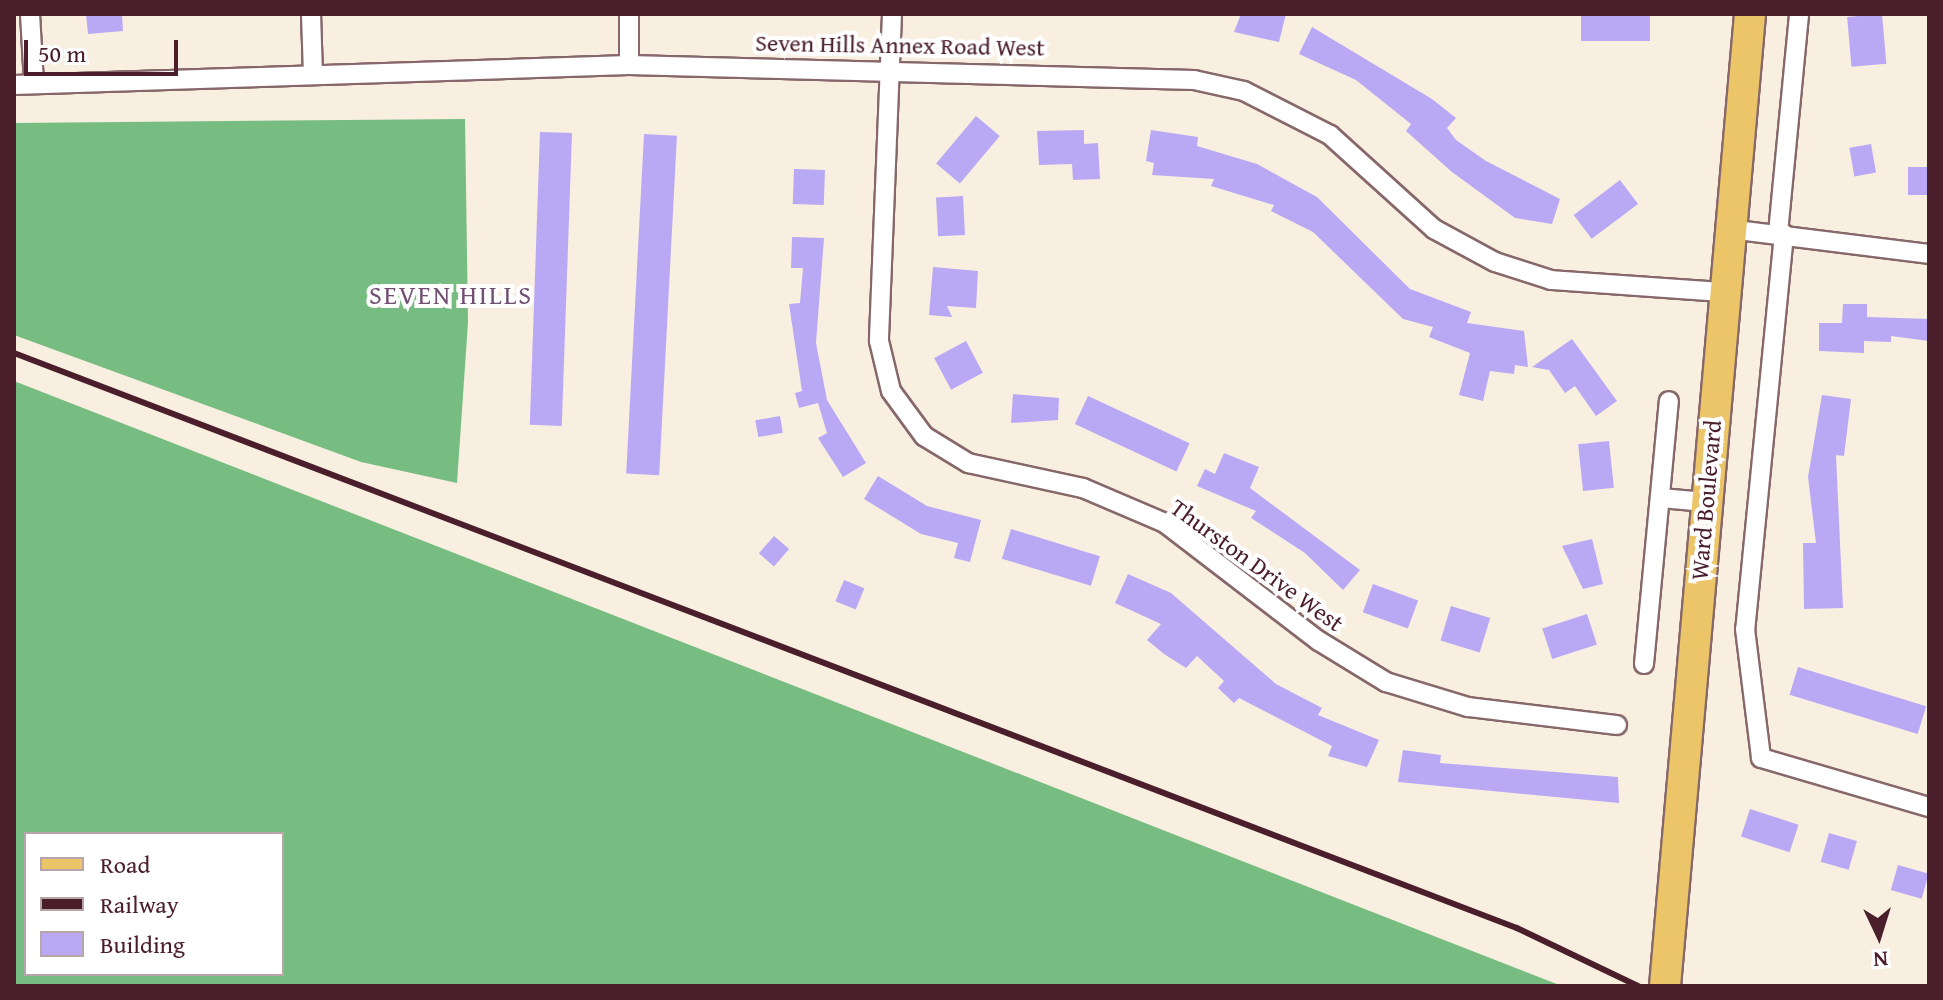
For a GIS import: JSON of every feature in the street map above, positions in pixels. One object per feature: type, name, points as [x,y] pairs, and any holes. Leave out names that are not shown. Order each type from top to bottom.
[{"type":"main road","name":"Ward Boulevard","points":[[1665,986],[1750,14]]},
{"type":"street","points":[[30,14],[34,84]]},
{"type":"street","points":[[311,14],[313,75]]},
{"type":"street","points":[[629,14],[629,65]]},
{"type":"street","name":"Thurston Drive West","points":[[892,14],[879,341],[891,391],[924,436],[968,463],[1083,488],[1165,523],[1319,641],[1386,682],[1468,707],[1617,725]]},
{"type":"street","points":[[1799,14],[1745,629],[1761,758],[1929,807]]},
{"type":"street","name":"Seven Hills Annex Road West","points":[[14,85],[629,65],[1086,73],[1194,80],[1244,91],[1330,135],[1434,229],[1495,262],[1551,280],[1724,292]]},
{"type":"street","points":[[1729,229],[1929,254]]},
{"type":"street","points":[[1644,664],[1669,401]]},
{"type":"street","points":[[1661,498],[1705,502]]},
{"type":"green space","points":[[465,119],[468,322],[457,483],[361,462],[14,335],[14,123]]},
{"type":"green space","points":[[14,381],[1562,986],[14,986]]},
{"type":"building","points":[[86,14],[122,14],[123,31],[88,34]]},
{"type":"building","points":[[1241,14],[1286,14],[1279,42],[1234,32]]},
{"type":"building","points":[[1581,14],[1650,14],[1650,41],[1581,41]]},
{"type":"building","points":[[1882,14],[1886,64],[1851,67],[1847,17]]},
{"type":"building","points":[[1312,27],[1432,99],[1456,118],[1447,128],[1456,140],[1486,161],[1560,199],[1552,224],[1515,218],[1452,172],[1406,131],[1411,124],[1356,80],[1299,54]]},
{"type":"building","points":[[976,116],[1000,136],[960,183],[936,163]]},
{"type":"building","points":[[1084,130],[1084,144],[1098,143],[1100,179],[1073,180],[1072,164],[1039,165],[1037,131]]},
{"type":"building","points":[[1151,130],[1198,137],[1197,146],[1257,164],[1317,197],[1410,289],[1471,312],[1467,323],[1524,331],[1528,367],[1515,365],[1514,374],[1490,371],[1483,401],[1459,395],[1470,353],[1429,337],[1433,327],[1403,319],[1313,232],[1271,211],[1274,205],[1211,186],[1214,179],[1152,175],[1154,163],[1146,161]]},
{"type":"building","points":[[540,132],[572,133],[562,426],[530,425]]},
{"type":"building","points":[[644,134],[677,136],[659,475],[626,474]]},
{"type":"building","points":[[1871,144],[1876,173],[1854,176],[1849,148]]},
{"type":"building","points":[[1908,167],[1929,167],[1929,195],[1908,195]]},
{"type":"building","points":[[794,169],[825,170],[824,205],[793,204]]},
{"type":"building","points":[[1620,180],[1638,204],[1592,239],[1574,215]]},
{"type":"building","points":[[963,196],[965,235],[938,236],[936,197]]},
{"type":"building","points":[[792,237],[824,238],[816,343],[827,400],[866,463],[843,477],[818,438],[827,433],[818,403],[799,408],[795,393],[802,391],[789,304],[800,303],[803,268],[791,268]]},
{"type":"building","points":[[933,267],[978,271],[976,308],[947,306],[952,317],[929,315]]},
{"type":"building","points":[[1843,304],[1867,304],[1867,317],[1929,319],[1929,341],[1891,336],[1891,342],[1864,341],[1864,353],[1819,351],[1819,323],[1842,323]]},
{"type":"building","points":[[1572,339],[1617,401],[1596,416],[1575,386],[1565,393],[1549,370],[1532,367]]},
{"type":"building","points":[[966,341],[983,373],[951,390],[934,358]]},
{"type":"building","points":[[1013,394],[1059,398],[1058,420],[1011,423]]},
{"type":"building","points":[[1822,395],[1851,399],[1844,456],[1836,455],[1843,608],[1804,609],[1803,543],[1816,543],[1808,477]]},
{"type":"building","points":[[1088,396],[1190,443],[1176,471],[1075,424]]},
{"type":"building","points":[[780,416],[783,433],[758,437],[755,420]]},
{"type":"building","points":[[1609,441],[1614,488],[1583,491],[1578,444]]},
{"type":"building","points":[[1224,453],[1259,467],[1250,488],[1360,570],[1343,590],[1305,553],[1251,518],[1256,511],[1197,486],[1205,469],[1215,474]]},
{"type":"building","points":[[878,476],[927,506],[981,520],[970,562],[954,558],[958,543],[921,534],[864,499]]},
{"type":"building","points":[[1011,529],[1100,556],[1091,586],[1002,559]]},
{"type":"building","points":[[774,536],[789,549],[774,566],[759,553]]},
{"type":"building","points":[[1592,539],[1603,584],[1583,589],[1562,546]]},
{"type":"building","points":[[1128,574],[1171,593],[1276,684],[1322,708],[1318,715],[1379,740],[1367,767],[1328,756],[1332,746],[1239,698],[1234,703],[1218,688],[1224,681],[1197,656],[1186,668],[1164,654],[1147,640],[1161,624],[1115,603]]},
{"type":"building","points":[[844,580],[864,588],[856,610],[835,601]]},
{"type":"building","points":[[1373,584],[1418,600],[1408,629],[1363,612]]},
{"type":"building","points":[[1451,606],[1490,618],[1480,652],[1440,640]]},
{"type":"building","points":[[1587,614],[1597,644],[1552,659],[1542,629]]},
{"type":"building","points":[[1798,667],[1926,706],[1918,734],[1790,695]]},
{"type":"building","points":[[1403,750],[1441,755],[1440,763],[1618,777],[1619,803],[1398,782]]},
{"type":"building","points":[[1750,809],[1799,825],[1790,852],[1741,837]]},
{"type":"building","points":[[1829,833],[1857,841],[1849,870],[1821,862]]},
{"type":"building","points":[[1898,865],[1929,874],[1922,899],[1891,890]]},
{"type":"railway","points":[[14,353],[1517,928],[1638,986]]},
{"type":"district","name":"SEVEN HILLS","points":[[451,295]]}]
